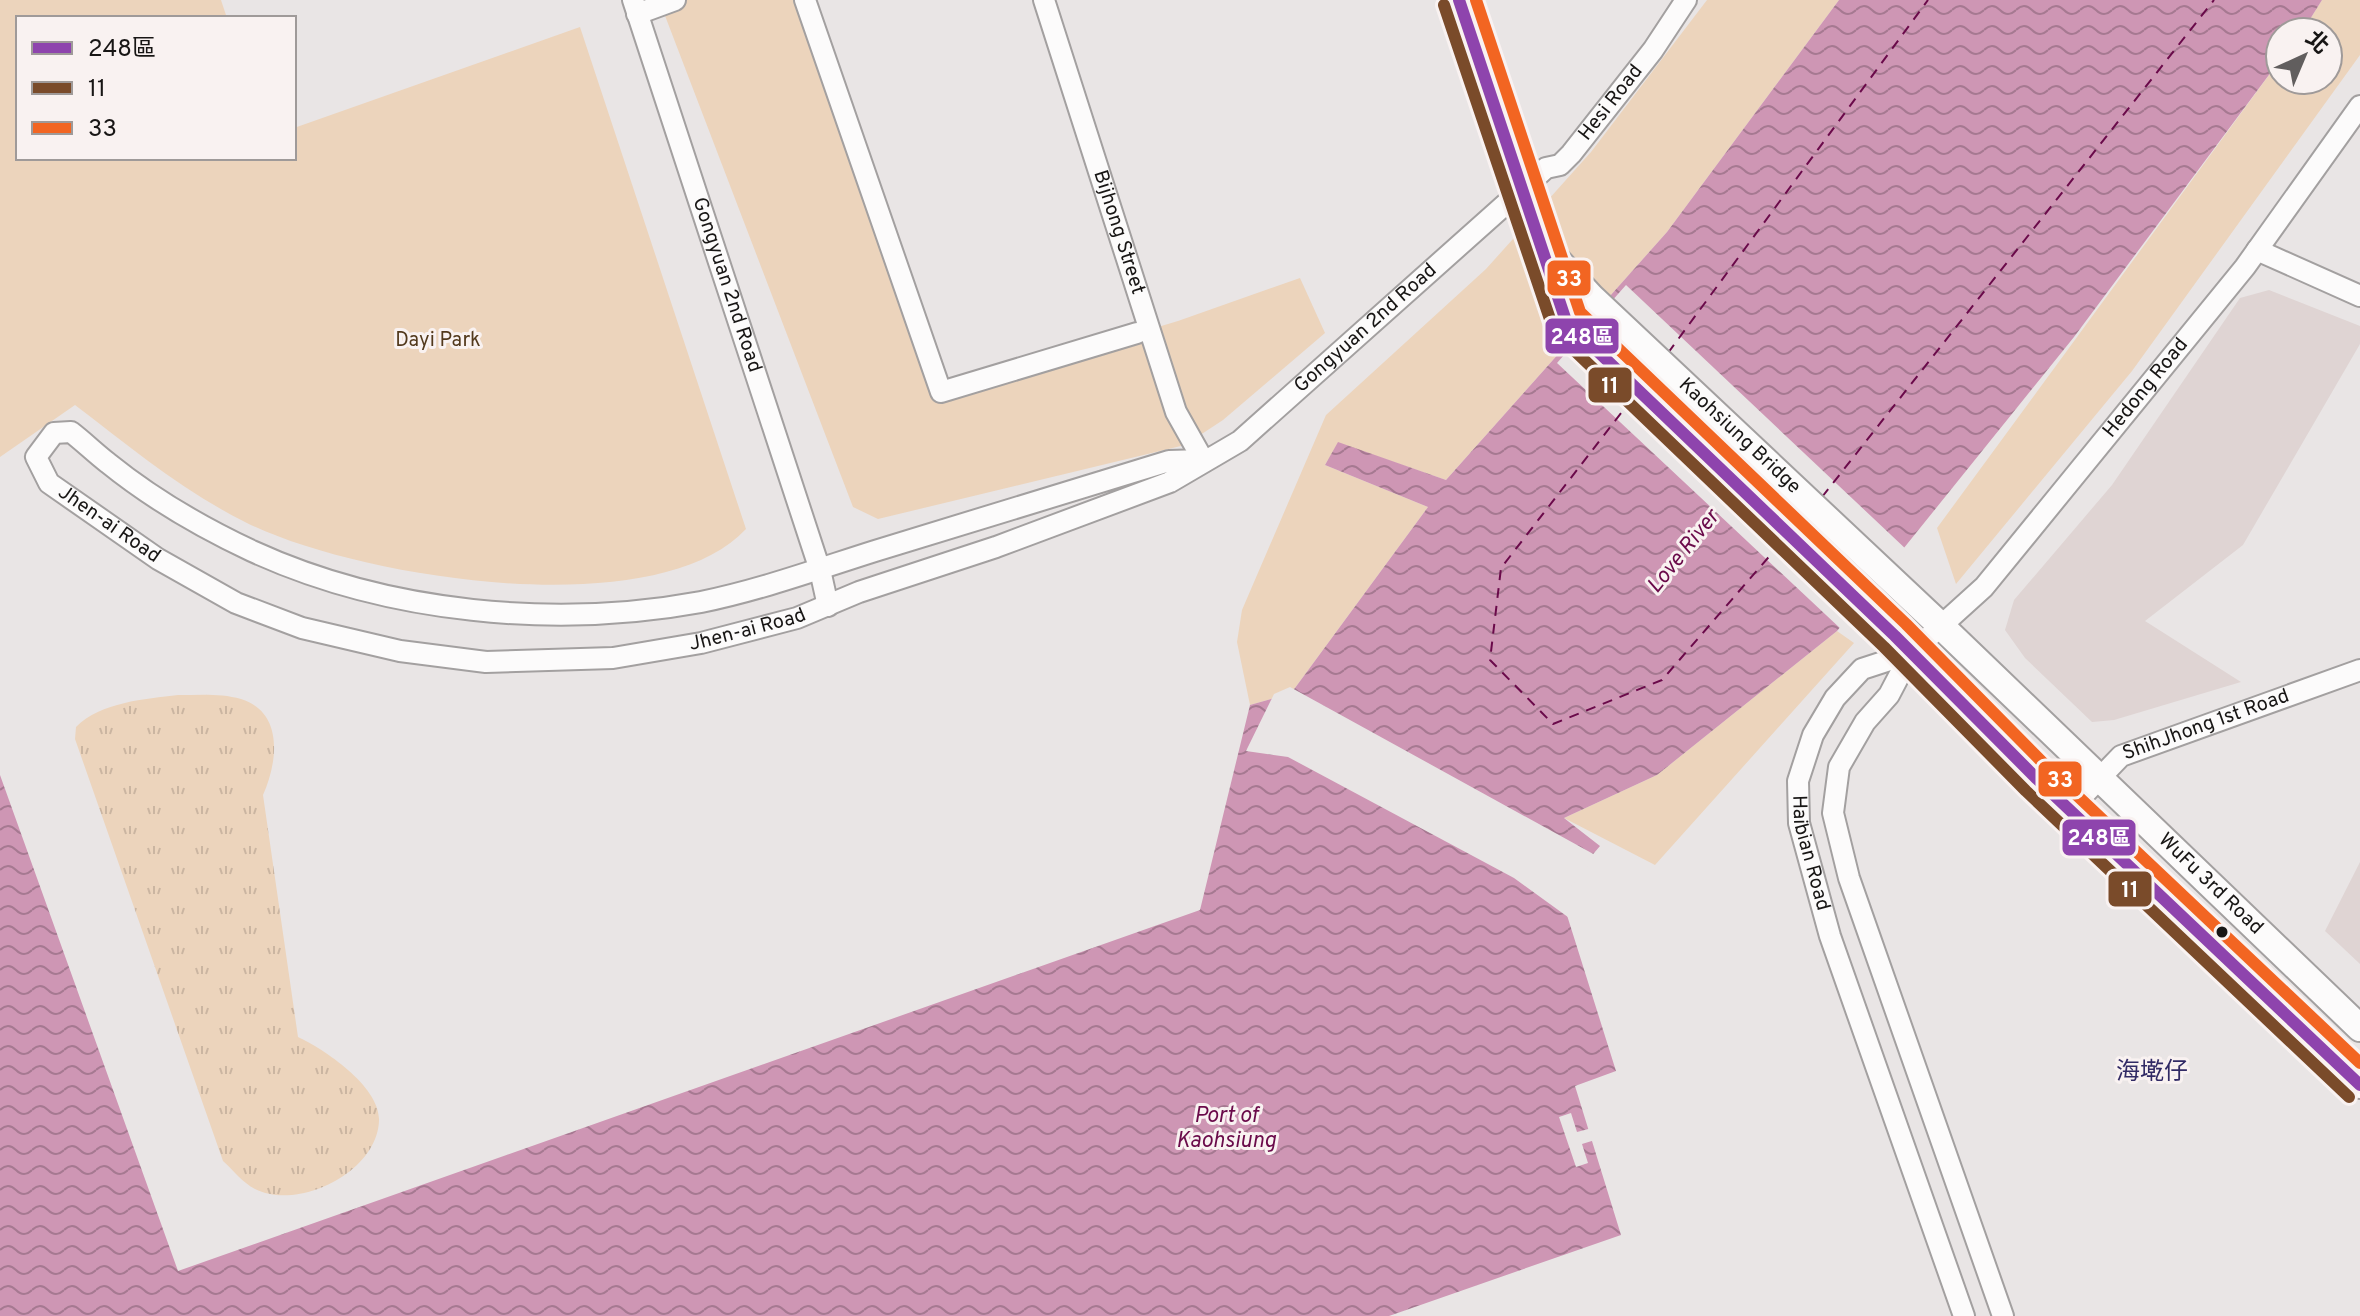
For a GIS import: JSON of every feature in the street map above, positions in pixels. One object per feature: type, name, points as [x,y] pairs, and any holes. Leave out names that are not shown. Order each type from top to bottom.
[{"type":"street","points":[[635,7],[675,0]]},
{"type":"street","points":[[805,0],[941,392],[1137,333]]},
{"type":"street","name":"Bijhong Street","points":[[1044,0],[1176,412],[1203,460]]},
{"type":"street","points":[[1459,0],[1542,244]]},
{"type":"street","name":"Hesi Road","points":[[1523,189],[1546,168],[1560,165],[1571,154],[1653,50],[1686,0]]},
{"type":"street","name":"Gongyuan 2nd Road","points":[[635,7],[820,570],[828,606],[1159,486],[1240,441],[1523,189]]},
{"type":"street","name":"Hedong Road","points":[[1911,653],[1984,587],[2257,250],[2360,106]]},
{"type":"street","name":"Kaohsiung Bridge","points":[[1542,244],[1591,297],[1886,574]]},
{"type":"street","name":"Kaohsiung Bridge","points":[[1542,244],[1566,321],[1911,653]]},
{"type":"street","points":[[2257,250],[2360,296]]},
{"type":"street","name":"Jhen-ai Road","points":[[820,570],[701,602],[576,613],[473,610],[400,600],[318,577],[251,550],[163,500],[108,463],[71,432],[54,433],[36,457],[49,483],[70,499],[158,559],[236,603],[302,628],[400,651],[486,662],[613,658],[701,643],[797,618],[828,606]]},
{"type":"street","name":"Gongyuan 2nd Road","points":[[820,570],[1169,461],[1203,460]]},
{"type":"street","name":"WuFu 3rd Road","points":[[1886,574],[2360,1028]]},
{"type":"street","name":"WuFu 3rd Road","points":[[1911,653],[2360,1085]]},
{"type":"street","name":"Haibian Road","points":[[1911,653],[1862,669],[1835,698],[1813,735],[1798,781],[1799,823],[1830,936],[1964,1316]]},
{"type":"street","name":"Haibian Road","points":[[1911,653],[1889,695],[1865,722],[1839,767],[1833,813],[1854,893],[2003,1316]]},
{"type":"street","name":"ShihJhong 1st Road","points":[[2070,809],[2121,756],[2360,670]]},
{"type":"shaded area","points":[[2269,290],[2360,326],[2360,344],[2243,545],[2145,621],[2241,682],[2114,720],[2092,722],[2025,658],[2005,630],[2014,600],[2112,485],[2240,298]]},
{"type":"shaded area","points":[[2360,862],[2360,964],[2325,931]]},
{"type":"green space","name":"Dayi Park","points":[[0,0],[221,0],[226,16],[16,16],[16,160],[296,160],[296,127],[580,27],[746,529],[703,559],[645,577],[576,584],[502,583],[427,574],[356,560],[294,542],[245,522],[178,482],[75,405],[0,457]]},
{"type":"green space","points":[[659,0],[808,0],[941,392],[1178,321],[1300,278],[1325,333],[1223,420],[1185,445],[878,519],[853,507]]},
{"type":"green space","points":[[1707,0],[1839,0],[1667,232],[1446,480],[1338,443],[1325,465],[1428,507],[1295,688],[1289,694],[1250,705],[1237,642],[1242,610],[1326,415],[1486,269],[1591,152]]},
{"type":"green space","points":[[2322,0],[2360,0],[2360,55],[2344,77],[2344,16],[2312,16]]},
{"type":"green space","points":[[2264,82],[2264,96],[2330,96],[2132,371],[1956,584],[1937,528]]},
{"type":"green space","points":[[1837,631],[1854,643],[1655,865],[1564,818],[1657,775]]},
{"type":"green space","points":[[178,695],[218,695],[241,699],[255,706],[271,727],[274,755],[263,795],[298,1037],[322,1050],[349,1071],[371,1095],[377,1108],[379,1121],[375,1139],[365,1156],[350,1171],[313,1191],[293,1195],[255,1189],[223,1161],[75,739],[76,727],[98,712],[124,703]]},
{"type":"water","points":[[1839,0],[2322,0],[2312,16],[2264,16],[2264,82],[2074,337],[1837,631],[1657,775],[1564,818],[1600,846],[1560,893],[1616,1071],[1575,1086],[1621,1235],[1389,1316],[0,1316],[0,775],[178,1271],[1200,910],[1250,705],[1289,694],[1295,688],[1428,507],[1325,465],[1338,442],[1446,480],[1667,232]]},
{"type":"pier","points":[[1626,285],[1908,551],[1842,630],[1557,363]]},
{"type":"pier","points":[[1290,687],[1597,856],[1565,893],[1572,920],[1514,878],[1288,757],[1246,751],[1274,694]]},
{"type":"pier","points":[[1571,1113],[1577,1132],[1592,1128],[1595,1140],[1582,1144],[1588,1163],[1576,1167],[1559,1117]]},
{"type":"ferry route","points":[[1668,353],[1928,0]]},
{"type":"ferry route","points":[[1822,497],[2214,0]]},
{"type":"ferry route","points":[[1646,382],[1654,371]]},
{"type":"ferry route","points":[[1632,399],[1501,568],[1490,660],[1553,724],[1662,680],[1780,544]]},
{"type":"ferry route","points":[[1798,525],[1807,514]]},
{"type":"transit line","name":"248區","points":[[1459,0],[1566,321],[1895,636],[2037,779],[2360,1085]]},
{"type":"transit line","name":"33","points":[[1476,0],[1580,312],[1906,624],[2048,768],[2360,1063]]},
{"type":"transit line","name":"11","points":[[1444,5],[1554,331],[1884,647],[2026,791],[2349,1097]]},
{"type":"district","name":"海墘仔","points":[[2152,1073]]},
{"type":"water label","name":"Love River","points":[[1684,552]]},
{"type":"water label","name":"Port of Kaohsiung","points":[[1226,1128]]}]
